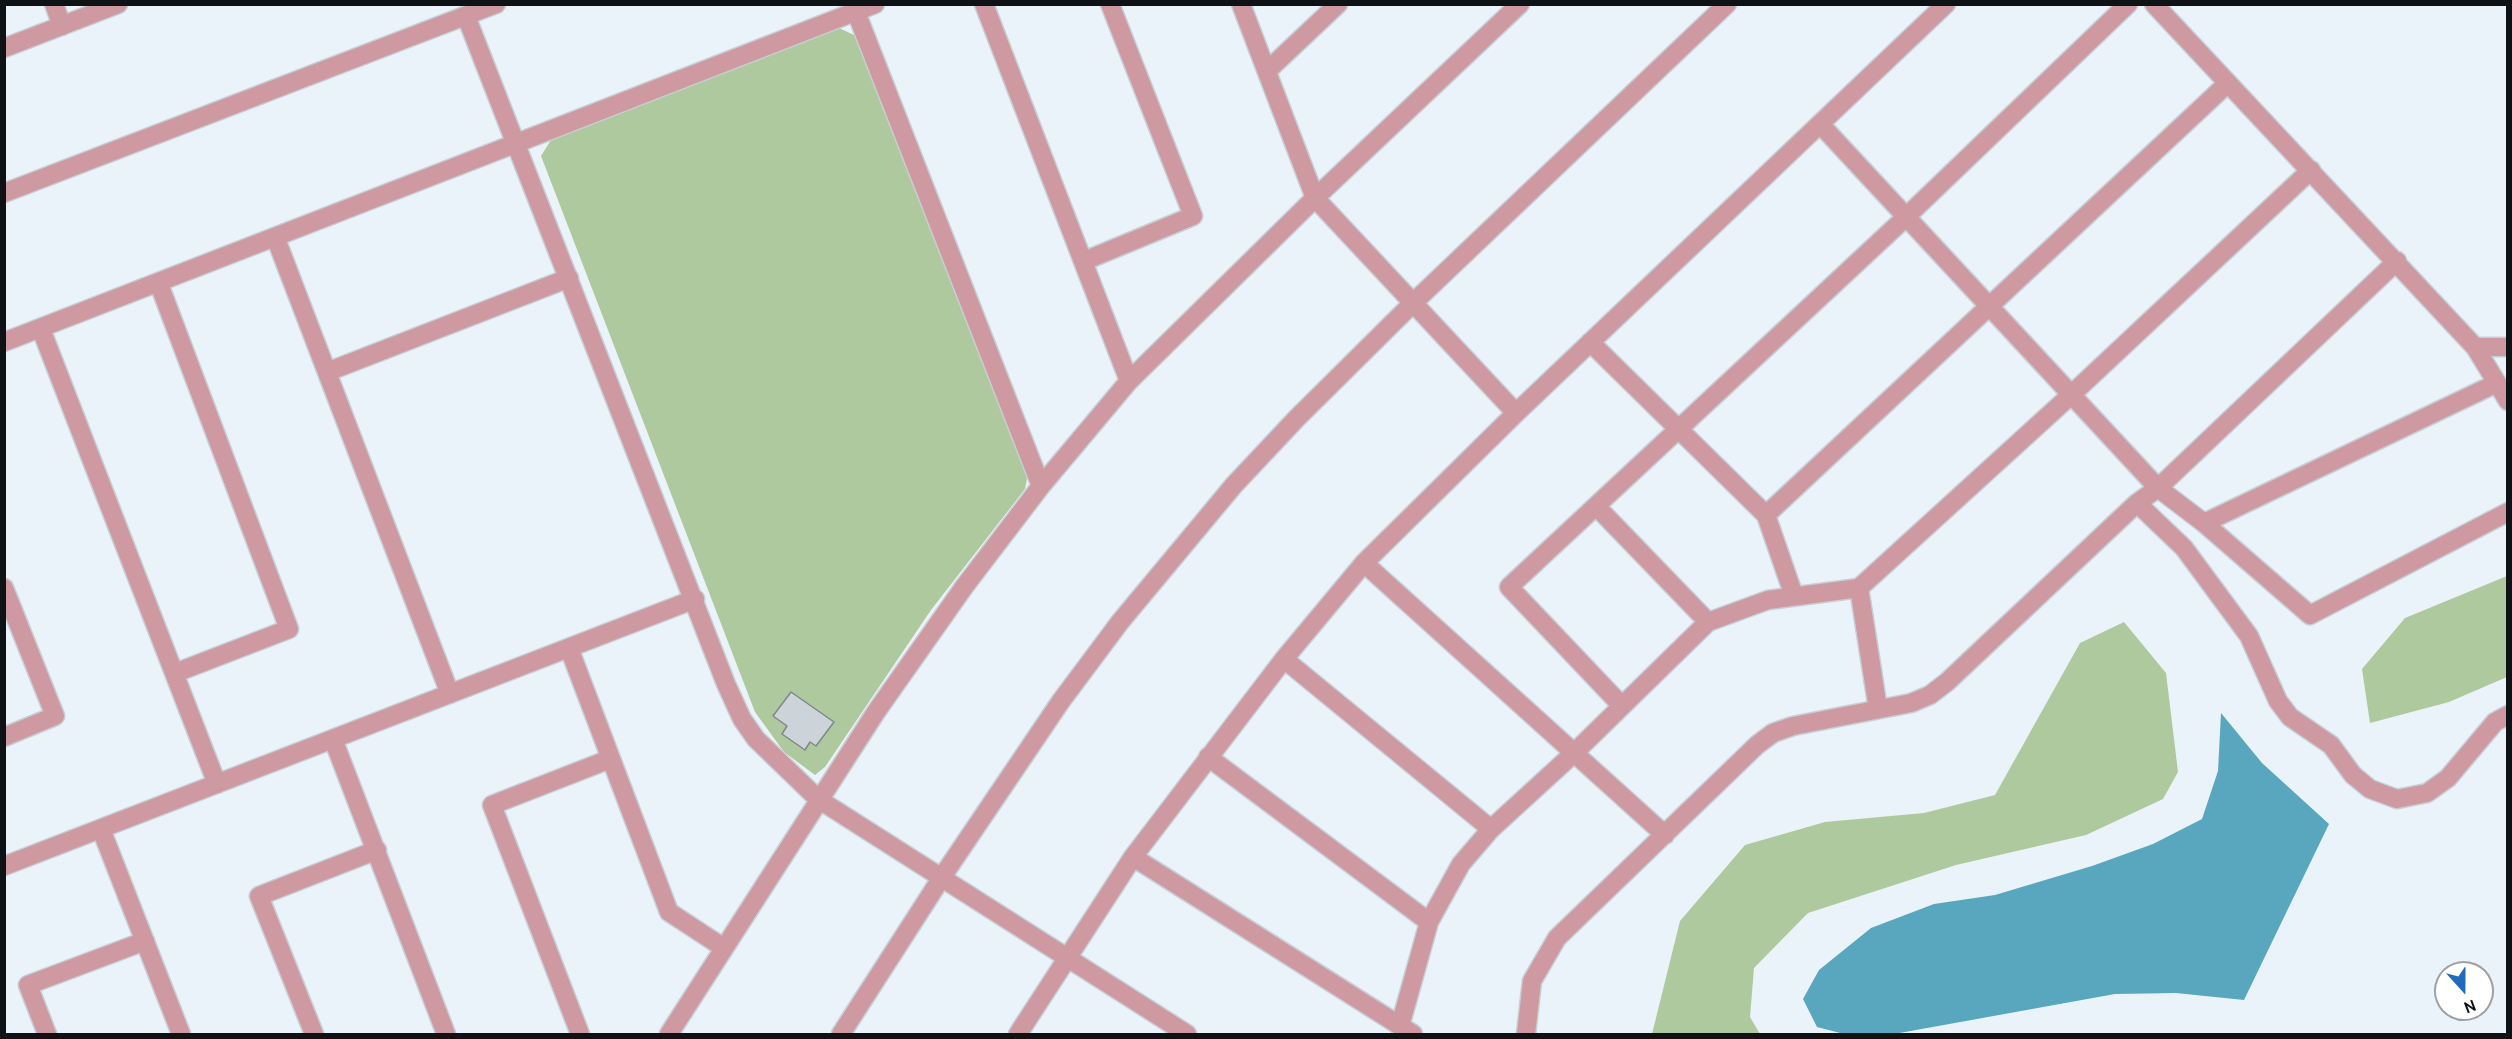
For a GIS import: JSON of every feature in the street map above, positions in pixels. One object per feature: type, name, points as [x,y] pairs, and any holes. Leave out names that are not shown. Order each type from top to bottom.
[{"type":"street","points":[[54,4],[62,26]]},
{"type":"street","points":[[4,48],[118,4]]},
{"type":"street","points":[[4,193],[464,10],[496,4]]},
{"type":"street","points":[[4,342],[276,239],[515,143],[875,4]]},
{"type":"street","points":[[984,4],[1129,381]]},
{"type":"street","points":[[1084,261],[1192,216],[1110,4]]},
{"type":"street","points":[[1241,4],[1315,198],[1516,413]]},
{"type":"street","points":[[1267,70],[1338,4]]},
{"type":"street","points":[[669,1035],[818,799],[964,587],[1041,486],[1129,381],[1315,198],[1520,4]]},
{"type":"street","points":[[841,1035],[942,877],[1061,701],[1120,622],[1234,485],[1297,418],[1413,303],[1727,4]]},
{"type":"street","points":[[1018,1035],[1134,857],[1284,658],[1364,563],[1516,413],[1946,4]]},
{"type":"street","points":[[1622,706],[1509,587],[1906,217],[2128,4]]},
{"type":"street","points":[[2154,4],[2397,261],[2475,347],[2508,400]]},
{"type":"street","points":[[464,10],[742,719],[756,739],[818,799],[1188,1035]]},
{"type":"street","points":[[856,12],[1041,486]]},
{"type":"street","points":[[1766,515],[2228,83]]},
{"type":"street","points":[[1821,125],[2158,488],[2204,523],[2310,615],[2508,512]]},
{"type":"street","points":[[1134,857],[1406,1030],[1429,922],[1461,864],[1491,829],[1573,754],[1708,622],[1768,600],[1859,588],[2072,394],[2311,170]]},
{"type":"street","points":[[276,239],[450,694]]},
{"type":"street","points":[[1526,1035],[1532,981],[1557,938],[1757,745],[1773,733],[1793,726],[1911,703],[1930,695],[1947,682],[2137,503],[2158,488],[2397,261]]},
{"type":"street","points":[[327,372],[569,278]]},
{"type":"street","points":[[159,284],[289,629],[175,673]]},
{"type":"street","points":[[41,329],[217,784]]},
{"type":"street","points":[[1590,342],[1766,515],[1794,596]]},
{"type":"street","points":[[2475,347],[2508,347]]},
{"type":"street","points":[[2204,523],[2497,383]]},
{"type":"street","points":[[2137,503],[2184,548],[2249,636],[2278,701],[2290,717],[2331,745],[2353,775],[2370,789],[2397,799],[2427,793],[2448,777],[2495,722],[2508,715]]},
{"type":"street","points":[[1596,506],[1708,622]]},
{"type":"street","points":[[1364,563],[1665,835]]},
{"type":"street","points":[[4,588],[55,716],[4,737]]},
{"type":"street","points":[[1859,588],[1878,709]]},
{"type":"street","points":[[4,866],[695,599]]},
{"type":"street","points":[[569,648],[669,912],[724,948]]},
{"type":"street","points":[[1284,658],[1491,829]]},
{"type":"street","points":[[333,739],[446,1035]]},
{"type":"street","points":[[1208,757],[1429,922]]},
{"type":"street","points":[[580,1035],[492,805],[610,759]]},
{"type":"street","points":[[101,829],[181,1035]]},
{"type":"street","points":[[314,1035],[259,896],[377,850]]},
{"type":"street","points":[[47,1035],[28,985],[145,941]]},
{"type":"green space","points":[[839,28],[856,36],[1028,473],[1025,489],[931,610],[825,767],[815,775],[784,752],[755,712],[541,156],[551,140]]},
{"type":"green space","points":[[2507,576],[2507,677],[2449,702],[2370,723],[2362,669],[2405,618]]},
{"type":"green space","points":[[2124,622],[2166,673],[2178,772],[2163,799],[2086,835],[1956,865],[1808,913],[1754,968],[1750,1017],[1760,1034],[1652,1034],[1680,921],[1745,845],[1825,822],[1924,813],[1995,795],[2080,643]]},
{"type":"water","points":[[2221,713],[2262,763],[2329,824],[2244,1000],[2176,993],[2115,994],[1894,1034],[1844,1034],[1817,1027],[1803,999],[1819,970],[1871,928],[1934,904],[1995,895],[2092,866],[2153,844],[2202,819],[2218,771]]},
{"type":"building","points":[[791,692],[834,722],[816,746],[810,742],[805,750],[782,734],[787,726],[773,716]]}]
